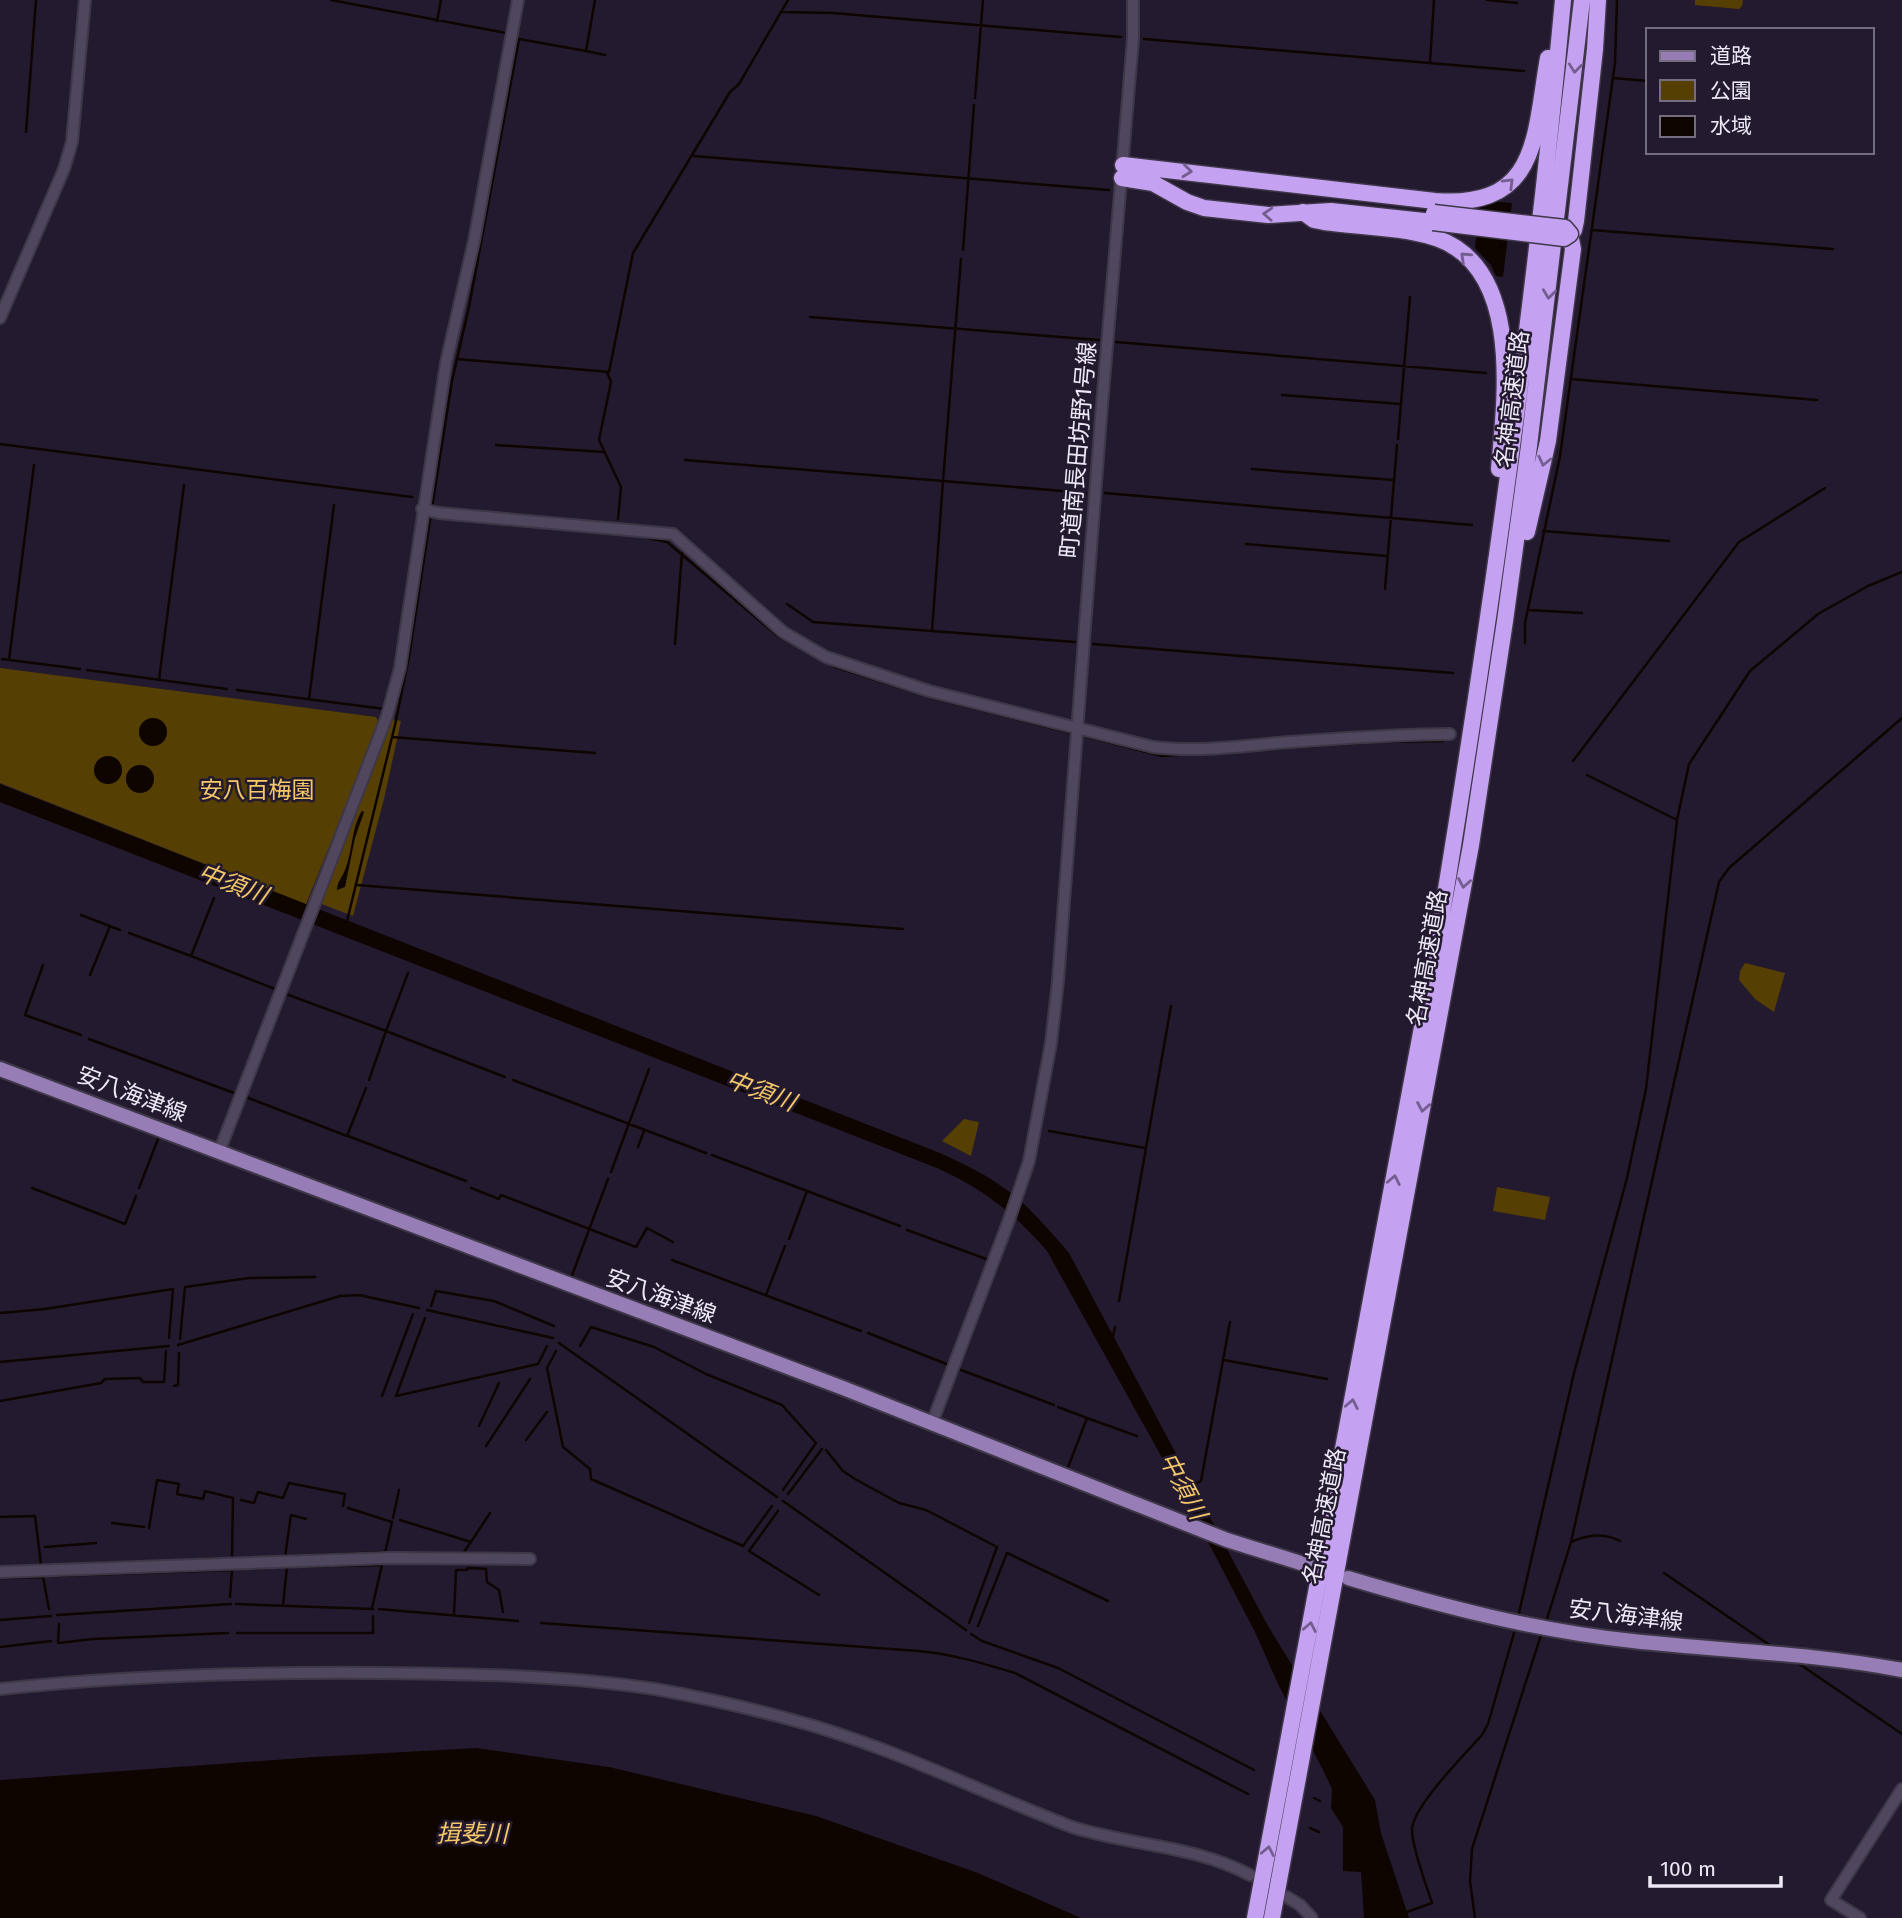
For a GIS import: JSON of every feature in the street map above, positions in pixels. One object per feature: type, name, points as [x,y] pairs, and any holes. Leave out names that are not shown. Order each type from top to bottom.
[{"type":"highway","points":[[1122,172],[1252,179],[1451,203],[1482,200],[1498,194],[1521,170],[1530,152],[1549,54],[1555,0]]},
{"type":"highway","name":"名神高速道路","points":[[1255,1918],[1432,974],[1483,656],[1542,209],[1563,0]]},
{"type":"highway","name":"名神高速道路","points":[[1272,1918],[1471,845],[1528,459],[1582,0]]},
{"type":"highway","points":[[1252,179],[1329,200],[1564,238],[1574,230],[1576,221],[1598,0]]},
{"type":"highway","points":[[1122,172],[1153,183],[1204,208],[1268,215],[1331,211],[1434,218]]},
{"type":"highway","points":[[1303,212],[1314,220],[1324,222],[1403,231],[1438,239],[1476,268],[1492,294],[1503,345],[1504,393],[1483,656]]},
{"type":"highway","points":[[1471,845],[1488,763],[1522,555],[1556,394],[1573,249],[1570,234]]},
{"type":"main road","name":"安八海津線","points":[[0,1069],[932,1423],[1227,1540],[1307,1566]]},
{"type":"main road","name":"安八海津線","points":[[1348,1578],[1496,1619],[1600,1637],[1795,1655],[1902,1670]]},
{"type":"street","points":[[0,318],[64,169],[72,142],[85,0]]},
{"type":"street","points":[[219,1152],[387,716],[400,668],[429,511],[446,363],[474,240],[518,0]]},
{"type":"street","points":[[1133,0],[1133,39]]},
{"type":"street","points":[[1133,39],[1141,0]]},
{"type":"street","name":"町道南長田坊野1号線","points":[[932,1423],[1019,1194],[1036,1128],[1051,1043],[1133,39]]},
{"type":"street","points":[[429,511],[673,534],[783,632],[826,657],[929,691],[1153,747],[1224,748],[1378,736],[1450,734]]},
{"type":"street","points":[[0,1572],[388,1558],[530,1559]]},
{"type":"street","points":[[0,1689],[169,1675],[281,1672],[520,1676],[653,1689],[735,1705],[856,1739],[1072,1827],[1203,1854],[1250,1875]]},
{"type":"street","points":[[1860,1918],[1831,1900],[1902,1789]]},
{"type":"street","points":[[1287,1897],[1300,1905],[1312,1918]]},
{"type":"green space","points":[[1695,0],[1743,0],[1739,9],[1695,5]]},
{"type":"green space","name":"安八百梅園","points":[[0,668],[376,717],[379,723],[306,904],[0,783]]},
{"type":"green space","points":[[391,719],[401,721],[384,799],[353,916],[319,903]]},
{"type":"green space","points":[[1745,963],[1785,973],[1774,1012],[1755,999],[1739,980]]},
{"type":"green space","points":[[964,1119],[979,1122],[971,1156],[942,1141]]},
{"type":"green space","points":[[1497,1187],[1550,1197],[1545,1220],[1493,1211]]},
{"type":"water","points":[[1491,201],[1512,203],[1503,277],[1496,276],[1491,265],[1475,248],[1480,204]]},
{"type":"water","points":[[153,718],[163,722],[167,732],[163,742],[153,746],[143,742],[139,732],[143,722]]},
{"type":"water","points":[[108,756],[118,760],[122,770],[118,780],[108,784],[98,780],[94,770],[98,760]]},
{"type":"water","points":[[140,765],[150,769],[154,779],[150,789],[140,793],[130,789],[126,779],[130,769]]},
{"type":"water","name":"中須川","points":[[0,784],[940,1153],[1001,1185],[1037,1217],[1069,1253],[1268,1626],[1375,1800],[1381,1833],[1409,1918],[1364,1918],[1361,1872],[1343,1871],[1343,1827],[1331,1808],[1332,1789],[1278,1684],[1255,1632],[1195,1517],[1047,1251],[996,1203],[969,1184],[937,1168],[0,802]]},
{"type":"water","points":[[362,811],[364,812],[355,838],[345,887],[337,890],[348,863],[356,825]]},
{"type":"water","name":"揖斐川","points":[[476,1748],[609,1767],[816,1816],[978,1873],[1081,1918],[0,1918],[0,1780]]},
{"type":"waterway","points":[[26,132],[36,0]]},
{"type":"waterway","points":[[331,0],[506,33]]},
{"type":"waterway","points":[[437,21],[441,0]]},
{"type":"waterway","points":[[432,507],[452,381],[469,307],[519,39],[586,51],[595,0]]},
{"type":"waterway","points":[[457,359],[609,372],[633,253],[788,0]]},
{"type":"waterway","points":[[975,98],[983,0]]},
{"type":"waterway","points":[[1430,63],[1434,0]]},
{"type":"waterway","points":[[1487,0],[1517,3]]},
{"type":"waterway","points":[[1525,643],[1525,623],[1560,456],[1615,63],[1617,0]]},
{"type":"waterway","points":[[782,12],[833,13],[1121,37]]},
{"type":"waterway","points":[[1144,39],[1524,71]]},
{"type":"waterway","points":[[586,51],[605,55]]},
{"type":"waterway","points":[[1613,78],[1646,81]]},
{"type":"waterway","points":[[963,250],[974,105]]},
{"type":"waterway","points":[[694,156],[1109,190]]},
{"type":"waterway","points":[[1592,230],[1833,249]]},
{"type":"waterway","points":[[685,460],[943,481],[961,259]]},
{"type":"waterway","points":[[1398,439],[1410,297]]},
{"type":"waterway","points":[[810,317],[1099,340]]},
{"type":"waterway","points":[[1116,342],[1486,373]]},
{"type":"waterway","points":[[607,372],[611,382],[599,440],[621,487],[618,519]]},
{"type":"waterway","points":[[1571,379],[1817,400]]},
{"type":"waterway","points":[[1282,395],[1401,404]]},
{"type":"waterway","points":[[0,444],[412,497]]},
{"type":"waterway","points":[[496,445],[604,452]]},
{"type":"waterway","points":[[1385,589],[1397,445]]},
{"type":"waterway","points":[[9,660],[34,465]]},
{"type":"waterway","points":[[1252,469],[1394,480]]},
{"type":"waterway","points":[[787,604],[813,622],[932,631],[943,481],[1086,493]]},
{"type":"waterway","points":[[159,680],[184,485]]},
{"type":"waterway","points":[[1573,761],[1739,542],[1825,488]]},
{"type":"waterway","points":[[1105,493],[1472,525]]},
{"type":"waterway","points":[[309,699],[334,505]]},
{"type":"waterway","points":[[347,921],[395,725],[409,657],[431,513]]},
{"type":"waterway","points":[[1543,531],[1669,541]]},
{"type":"waterway","points":[[648,538],[667,542],[779,637],[835,667],[929,697],[1071,733]]},
{"type":"waterway","points":[[1246,544],[1387,556]]},
{"type":"waterway","points":[[675,644],[682,553]]},
{"type":"waterway","points":[[1519,1613],[1574,1373],[1627,1178],[1646,1089],[1677,820],[1689,764],[1750,671],[1818,614],[1868,586],[1902,572]]},
{"type":"waterway","points":[[1529,610],[1582,613]]},
{"type":"waterway","points":[[932,631],[1075,642]]},
{"type":"waterway","points":[[1093,644],[1453,673]]},
{"type":"waterway","points":[[2,659],[80,669]]},
{"type":"waterway","points":[[87,670],[227,689]]},
{"type":"waterway","points":[[237,690],[385,709]]},
{"type":"waterway","points":[[1546,1622],[1571,1542],[1719,882],[1729,868],[1902,718]]},
{"type":"waterway","points":[[1084,736],[1162,756],[1378,742],[1443,741]]},
{"type":"waterway","points":[[392,737],[595,753]]},
{"type":"waterway","points":[[1587,775],[1677,820]]},
{"type":"waterway","points":[[357,885],[903,929]]},
{"type":"waterway","name":"中須川","points":[[129,933],[191,956],[214,898]]},
{"type":"waterway","points":[[81,915],[120,930]]},
{"type":"waterway","points":[[90,975],[110,926]]},
{"type":"waterway","points":[[191,956],[275,989]]},
{"type":"waterway","points":[[43,965],[25,1015],[81,1035]]},
{"type":"waterway","points":[[286,994],[386,1031],[408,973]]},
{"type":"waterway","points":[[1119,1301],[1171,1006]]},
{"type":"waterway","points":[[369,1080],[386,1031],[505,1077]]},
{"type":"waterway","points":[[89,1039],[234,1093]]},
{"type":"waterway","points":[[611,1172],[649,1069]]},
{"type":"waterway","points":[[513,1080],[706,1153]]},
{"type":"waterway","points":[[246,1097],[347,1136],[366,1088]]},
{"type":"waterway","points":[[638,1147],[644,1131]]},
{"type":"waterway","points":[[1049,1131],[1145,1148]]},
{"type":"waterway","points":[[348,1136],[466,1181]]},
{"type":"waterway","points":[[139,1188],[158,1139]]},
{"type":"waterway","points":[[712,1155],[807,1191]]},
{"type":"waterway","points":[[571,1278],[608,1179]]},
{"type":"waterway","points":[[32,1188],[125,1224],[136,1196]]},
{"type":"waterway","points":[[471,1188],[499,1199],[501,1195],[636,1247],[647,1228],[673,1242]]},
{"type":"waterway","points":[[789,1239],[807,1191],[900,1226]]},
{"type":"waterway","points":[[907,1230],[989,1260]]},
{"type":"waterway","points":[[766,1295],[785,1246]]},
{"type":"waterway","points":[[672,1260],[861,1331]]},
{"type":"waterway","points":[[180,1339],[185,1287],[249,1278],[315,1277]]},
{"type":"waterway","points":[[0,1313],[45,1309],[173,1289],[169,1338]]},
{"type":"waterway","points":[[431,1306],[436,1291],[494,1301],[554,1326]]},
{"type":"waterway","points":[[178,1345],[340,1296],[359,1295],[419,1308]]},
{"type":"waterway","points":[[427,1310],[553,1338]]},
{"type":"waterway","points":[[382,1396],[413,1314]]},
{"type":"waterway","points":[[425,1318],[396,1396],[538,1364],[547,1346]]},
{"type":"waterway","name":"中須川","points":[[1191,1486],[1201,1481],[1230,1322]]},
{"type":"waterway","points":[[580,1346],[591,1327],[654,1347],[706,1374],[782,1405],[816,1443],[783,1490]]},
{"type":"waterway","points":[[1112,1341],[1115,1327]]},
{"type":"waterway","points":[[868,1333],[949,1365]]},
{"type":"waterway","points":[[559,1343],[777,1497]]},
{"type":"waterway","points":[[0,1362],[169,1346]]},
{"type":"waterway","points":[[0,1401],[101,1383],[105,1379],[140,1378],[143,1382],[164,1382],[166,1351]]},
{"type":"waterway","points":[[556,1351],[547,1368],[563,1447],[590,1469],[591,1479],[743,1546],[772,1506]]},
{"type":"waterway","points":[[174,1386],[178,1385],[179,1353]]},
{"type":"waterway","points":[[1224,1360],[1327,1379]]},
{"type":"waterway","points":[[961,1370],[1054,1405]]},
{"type":"waterway","points":[[486,1446],[530,1379]]},
{"type":"waterway","points":[[479,1426],[499,1383]]},
{"type":"waterway","points":[[1058,1407],[1087,1418]]},
{"type":"waterway","points":[[526,1440],[547,1412]]},
{"type":"waterway","points":[[1067,1470],[1087,1418],[1137,1436]]},
{"type":"waterway","points":[[788,1494],[822,1449]]},
{"type":"waterway","points":[[826,1450],[843,1471],[855,1479],[899,1503],[926,1510],[997,1547],[969,1623]]},
{"type":"waterway","points":[[149,1528],[157,1480],[179,1484],[177,1494],[203,1499],[205,1491],[233,1498],[232,1558],[203,1559]]},
{"type":"waterway","points":[[241,1500],[254,1503],[258,1492],[283,1498],[289,1483],[345,1494],[343,1506]]},
{"type":"waterway","points":[[393,1518],[399,1490]]},
{"type":"waterway","points":[[783,1501],[966,1630]]},
{"type":"waterway","points":[[348,1508],[392,1522],[385,1553]]},
{"type":"waterway","points":[[778,1511],[749,1551],[819,1595]]},
{"type":"waterway","points":[[400,1520],[471,1542],[490,1513]]},
{"type":"waterway","points":[[285,1557],[291,1515],[306,1519]]},
{"type":"waterway","points":[[0,1517],[35,1516],[41,1564],[38,1566]]},
{"type":"waterway","points":[[112,1523],[144,1527]]},
{"type":"waterway","points":[[1571,1542],[1595,1536],[1607,1536],[1620,1541]]},
{"type":"waterway","points":[[45,1547],[96,1543]]},
{"type":"waterway","points":[[464,1552],[470,1543]]},
{"type":"waterway","points":[[339,1554],[384,1552]]},
{"type":"waterway","points":[[978,1626],[1007,1553],[1108,1601]]},
{"type":"waterway","points":[[294,1556],[330,1554]]},
{"type":"waterway","points":[[103,1563],[138,1562]]},
{"type":"waterway","points":[[336,1566],[382,1565],[372,1608]]},
{"type":"waterway","points":[[0,1567],[11,1566]]},
{"type":"waterway","points":[[283,1605],[287,1567],[329,1566]]},
{"type":"waterway","points":[[240,1569],[286,1567]]},
{"type":"waterway","points":[[454,1615],[456,1570],[468,1568],[486,1569],[487,1582],[499,1590],[503,1612]]},
{"type":"waterway","points":[[54,1576],[232,1570],[230,1597]]},
{"type":"waterway","points":[[1664,1573],[1774,1648]]},
{"type":"waterway","points":[[0,1578],[43,1577],[49,1609]]},
{"type":"waterway","points":[[57,1615],[231,1604]]},
{"type":"waterway","points":[[236,1604],[373,1609]]},
{"type":"waterway","points":[[379,1609],[518,1621]]},
{"type":"waterway","points":[[0,1620],[51,1616]]},
{"type":"waterway","points":[[237,1633],[373,1633],[373,1616]]},
{"type":"waterway","points":[[541,1623],[918,1651],[967,1659],[1015,1673],[1248,1794]]},
{"type":"waterway","points":[[59,1624],[58,1643],[228,1633]]},
{"type":"waterway","points":[[1407,1912],[1432,1903],[1414,1846],[1414,1820],[1430,1795],[1482,1735],[1488,1724],[1514,1633]]},
{"type":"waterway","points":[[971,1634],[982,1641],[1058,1668],[1254,1770]]},
{"type":"waterway","points":[[1475,1918],[1470,1881],[1472,1849],[1541,1635]]},
{"type":"waterway","points":[[0,1647],[51,1641]]},
{"type":"waterway","points":[[1795,1661],[1902,1734]]},
{"type":"waterway","points":[[1314,1798],[1320,1801]]},
{"type":"waterway","points":[[1310,1828],[1319,1832]]}]
